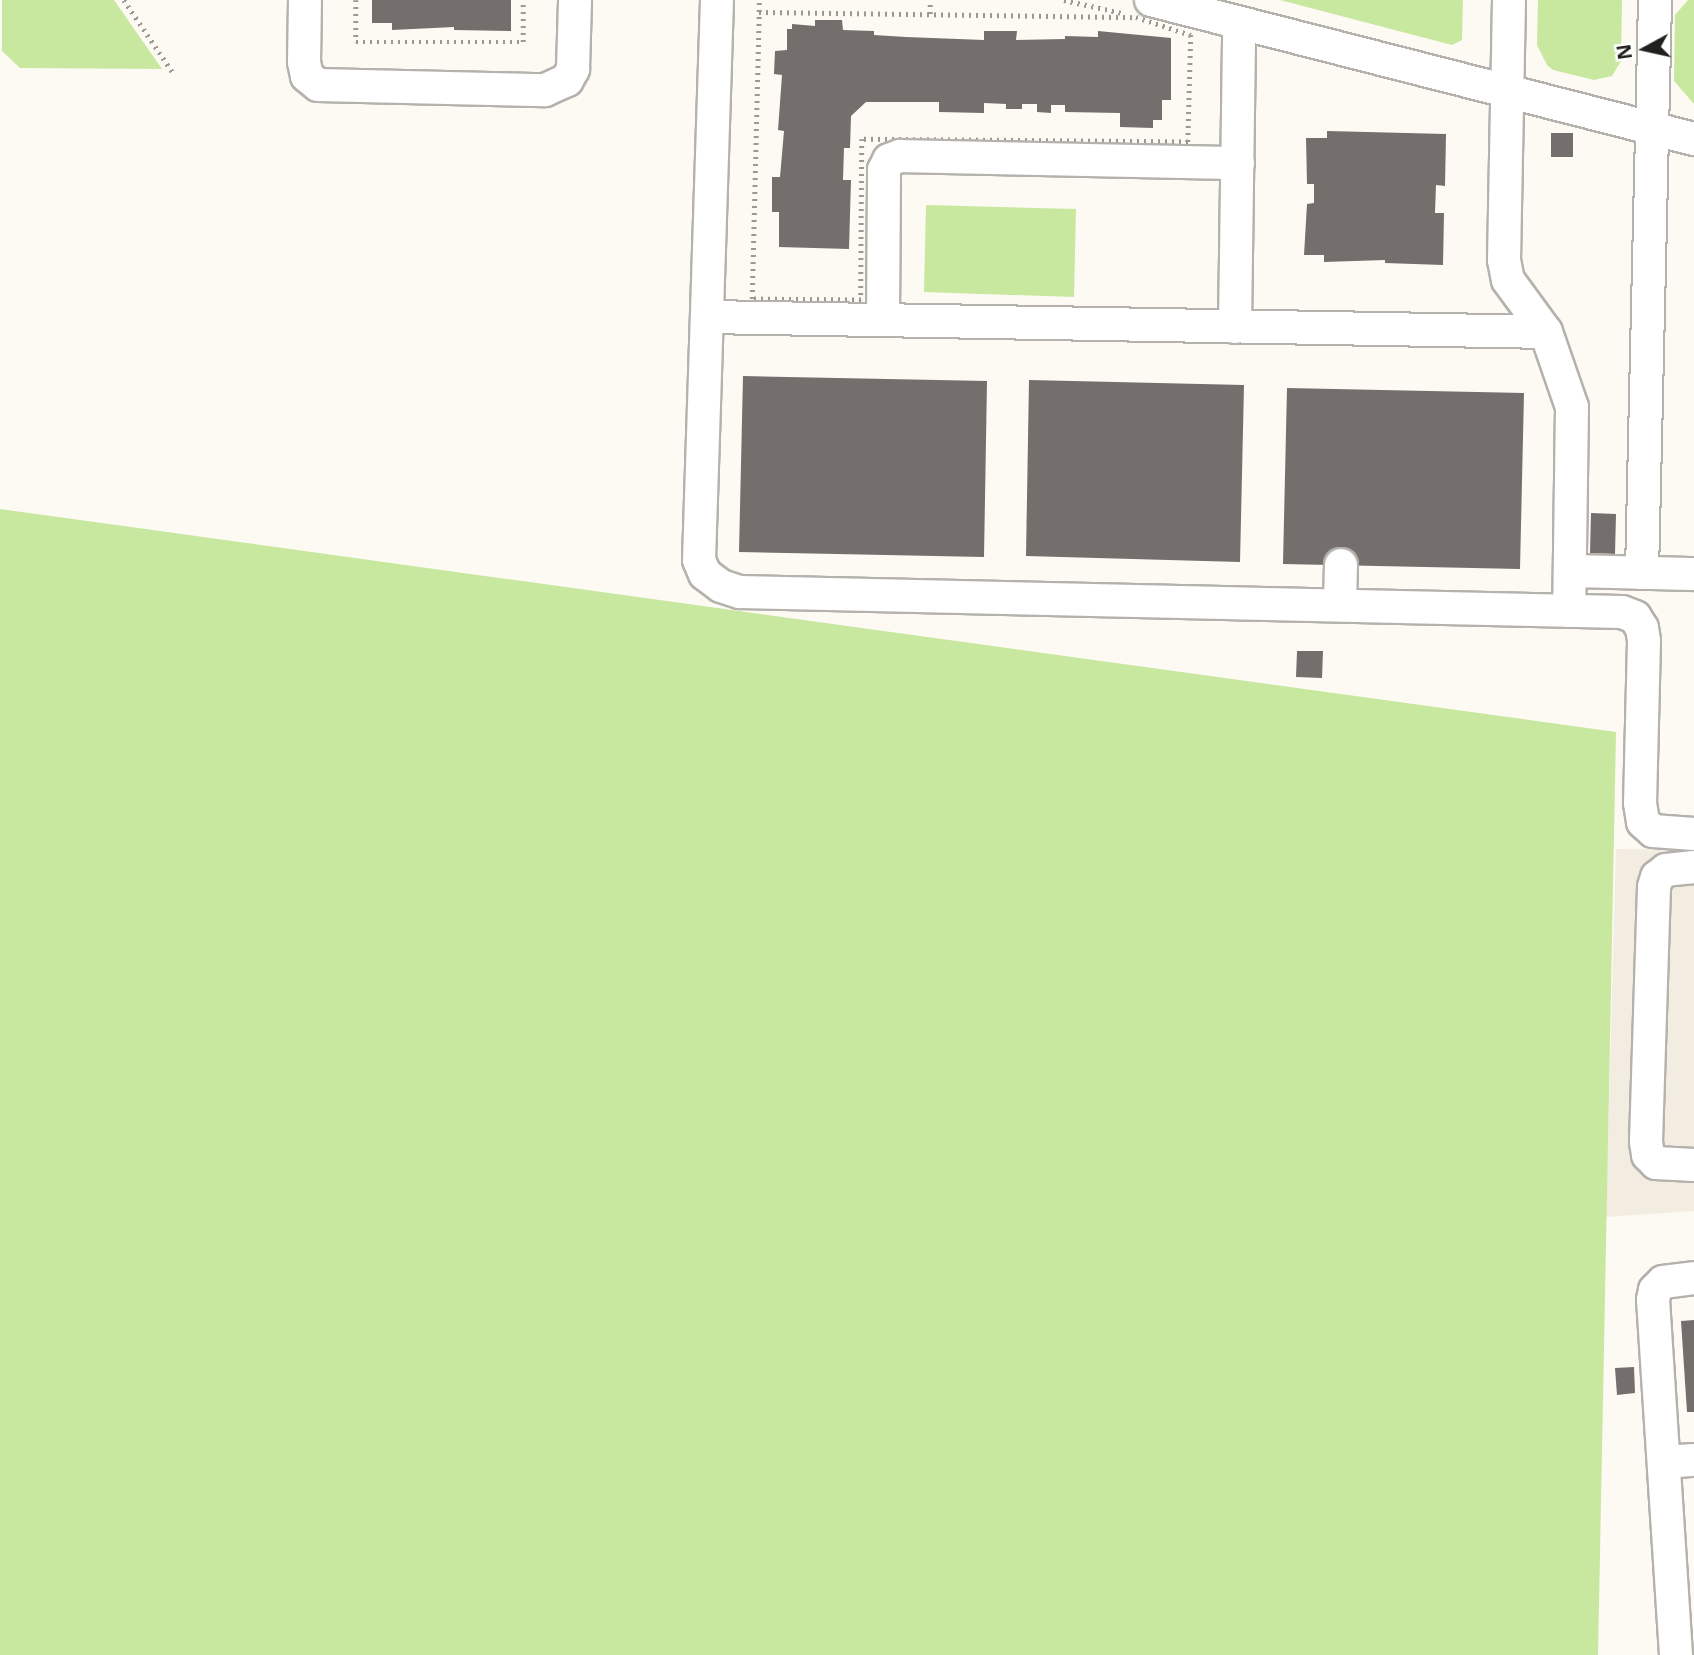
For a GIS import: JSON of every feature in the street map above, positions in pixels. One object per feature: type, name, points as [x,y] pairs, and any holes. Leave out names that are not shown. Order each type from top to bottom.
[{"type":"lane","points":[[305,0],[304,62],[307,76],[318,85],[545,90],[568,80],[573,69],[575,0]]},
{"type":"lane","points":[[717,0],[699,560],[705,574],[721,586],[740,592],[1622,612],[1634,617],[1642,628],[1640,803],[1643,822],[1653,831],[1694,834]]},
{"type":"lane","points":[[1508,0],[1504,260],[1508,280],[1546,332],[1572,407],[1569,611]]},
{"type":"lane","points":[[1642,573],[1655,0]]},
{"type":"lane","points":[[1143,8],[1239,23],[1694,139]]},
{"type":"lane","points":[[1235,327],[1239,23]]},
{"type":"lane","points":[[883,320],[884,170],[889,160],[900,156],[1238,163]]},
{"type":"lane","points":[[707,317],[1546,332]]},
{"type":"lane","points":[[1340,605],[1341,565]]},
{"type":"lane","points":[[1570,571],[1694,574]]},
{"type":"lane","points":[[1694,867],[1666,870],[1657,877],[1654,887],[1646,1142],[1648,1155],[1657,1163],[1694,1165]]},
{"type":"lane","points":[[1676,1655],[1683,1607],[1679,1461],[1655,1290],[1672,1279],[1694,1278]]},
{"type":"path","points":[[124,0],[174,74]]},
{"type":"path","points":[[356,0],[356,42],[523,43],[523,0]]},
{"type":"path","points":[[759,0],[759,12]]},
{"type":"path","points":[[930,0],[930,14]]},
{"type":"path","points":[[1065,0],[1143,8]]},
{"type":"shaded area","points":[[1616,849],[1694,850],[1694,1211],[1606,1217]]},
{"type":"green space","points":[[2,0],[114,0],[162,69],[20,68],[2,51]]},
{"type":"green space","points":[[1280,0],[1463,0],[1462,40],[1452,45]]},
{"type":"green space","points":[[1538,0],[1622,0],[1621,61],[1612,76],[1594,80],[1553,70],[1547,65],[1537,45]]},
{"type":"green space","points":[[1688,0],[1694,0],[1694,104],[1674,81],[1675,15]]},
{"type":"green space","points":[[926,205],[1076,209],[1074,297],[924,292]]},
{"type":"green space","points":[[0,509],[1616,732],[1598,1655],[0,1655]]},
{"type":"building","points":[[372,0],[511,0],[511,31],[454,30],[454,27],[392,30],[392,23],[372,23]]},
{"type":"building","points":[[815,20],[842,20],[843,30],[874,31],[874,35],[906,37],[984,40],[984,31],[1017,31],[1016,40],[1065,39],[1065,36],[1098,37],[1098,31],[1171,38],[1171,100],[1162,100],[1162,120],[1153,120],[1153,128],[1120,127],[1120,113],[1065,112],[1065,105],[1051,105],[1051,113],[1037,112],[1037,104],[1022,104],[1022,109],[1006,109],[1006,104],[984,103],[984,113],[939,112],[939,102],[866,102],[851,116],[850,148],[844,148],[843,180],[851,180],[849,249],[779,247],[779,212],[772,212],[772,177],[780,177],[784,131],[778,130],[782,75],[774,74],[775,51],[787,50],[787,29],[792,29],[792,24],[815,26]]},
{"type":"building","points":[[1327,131],[1446,134],[1445,186],[1436,185],[1435,213],[1444,213],[1443,265],[1385,263],[1385,260],[1324,262],[1324,255],[1304,255],[1307,204],[1314,203],[1314,184],[1307,184],[1306,138],[1327,138]]},
{"type":"building","points":[[1551,133],[1573,133],[1573,157],[1551,157]]},
{"type":"building","points":[[743,376],[987,381],[984,557],[739,552]]},
{"type":"building","points":[[1029,380],[1244,385],[1240,562],[1026,556]]},
{"type":"building","points":[[1287,388],[1524,393],[1520,569],[1283,564]]},
{"type":"building","points":[[1591,513],[1616,514],[1615,554],[1590,553]]},
{"type":"building","points":[[1297,651],[1323,651],[1322,678],[1296,677]]},
{"type":"building","points":[[1694,1320],[1694,1412],[1687,1412],[1681,1321]]},
{"type":"building","points":[[1634,1367],[1635,1393],[1617,1395],[1615,1368]]}]
